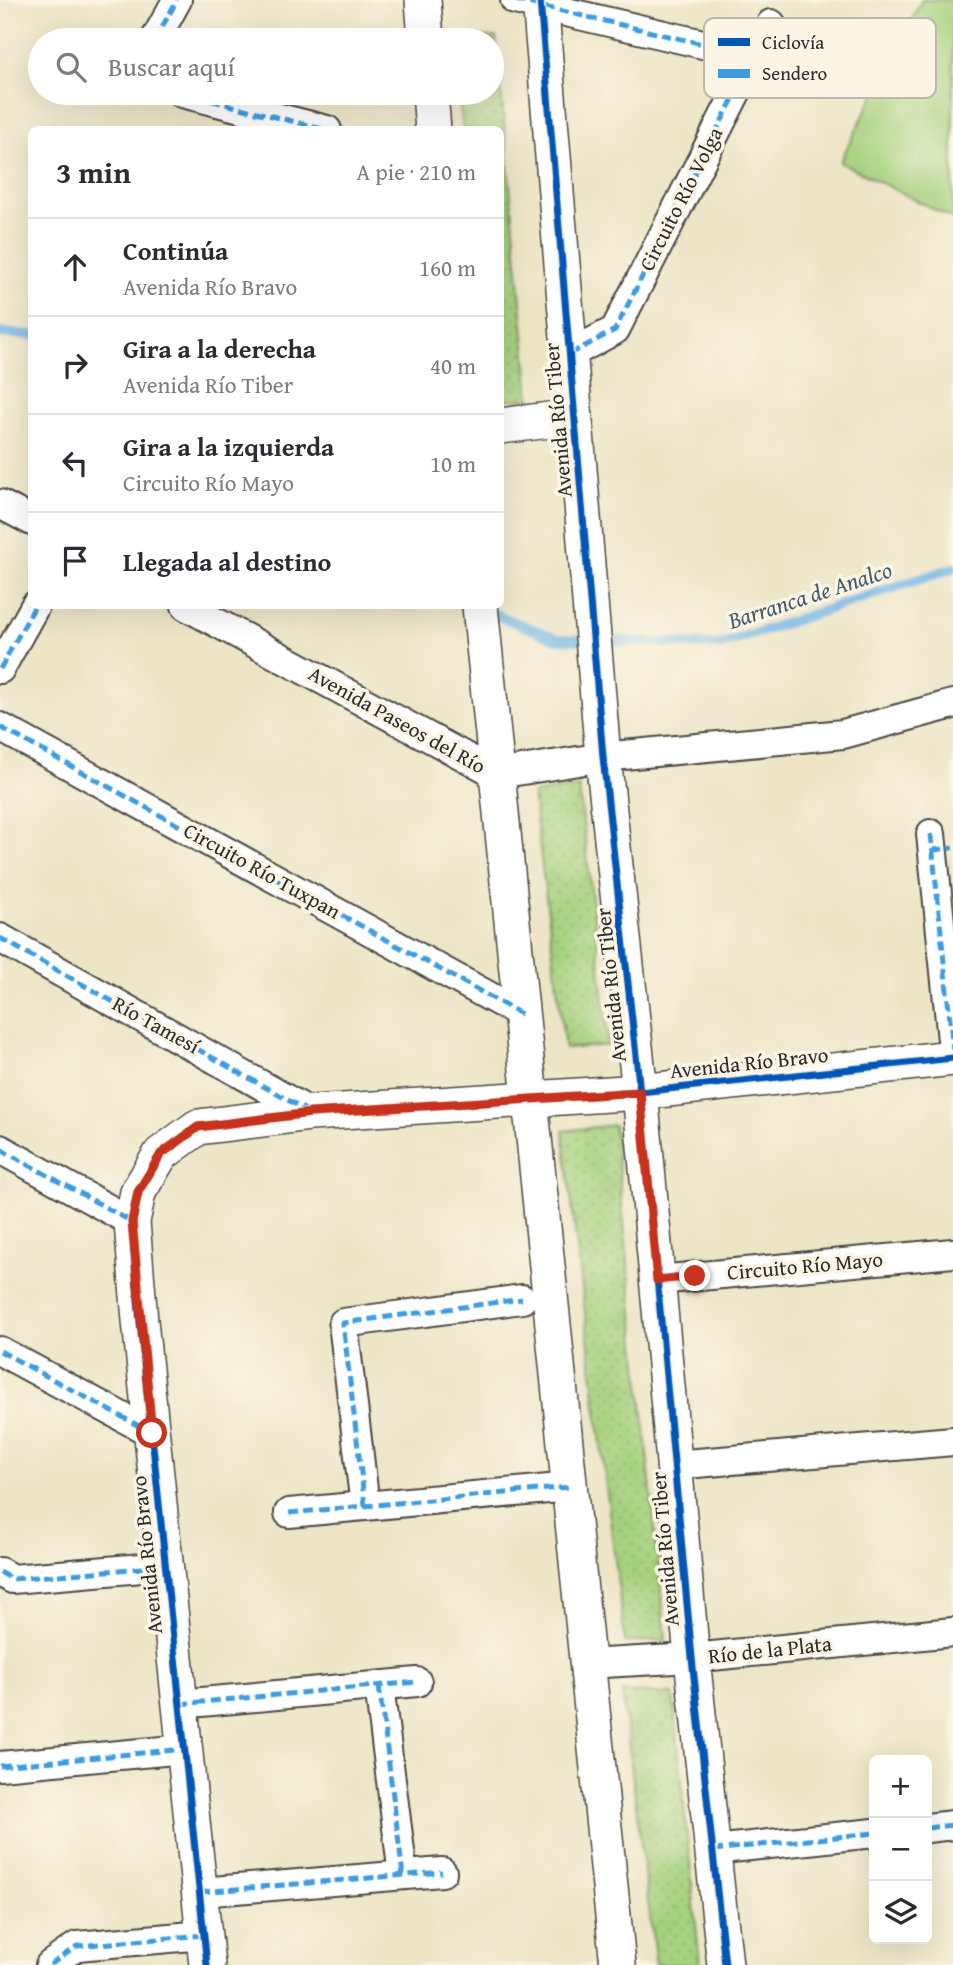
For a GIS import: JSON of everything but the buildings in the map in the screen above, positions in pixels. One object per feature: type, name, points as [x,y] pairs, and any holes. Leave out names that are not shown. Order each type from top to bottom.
[{"type":"street","points":[[162,28],[177,0]]},
{"type":"street","points":[[423,0],[425,28]]},
{"type":"street","points":[[532,1],[704,44]]},
{"type":"street","name":"Avenida Río Tiber","points":[[532,1],[570,354],[602,740],[640,1092],[692,1658],[725,1965]]},
{"type":"street","name":"Circuito Río Volga","points":[[570,354],[615,330],[733,98]]},
{"type":"street","points":[[229,105],[311,126]]},
{"type":"street","points":[[431,105],[433,126]]},
{"type":"street","points":[[504,426],[575,417]]},
{"type":"street","points":[[0,504],[28,520]]},
{"type":"street","points":[[0,669],[33,609]]},
{"type":"street","name":"Avenida Paseos del Río","points":[[192,609],[497,774],[602,740],[844,734],[953,704]]},
{"type":"street","points":[[480,609],[532,1097],[586,1664],[618,1965]]},
{"type":"street","name":"Circuito Río Tuxpan","points":[[0,727],[523,1015]]},
{"type":"street","points":[[939,844],[953,1050]]},
{"type":"street","name":"Río Tamesí","points":[[0,938],[311,1113]]},
{"type":"street","name":"Avenida Río Bravo","points":[[206,1950],[132,1222],[138,1192],[161,1154],[198,1127],[311,1113],[640,1092],[953,1058]]},
{"type":"street","points":[[0,1149],[132,1222]]},
{"type":"street","name":"Circuito Río Mayo","points":[[657,1280],[953,1253]]},
{"type":"street","points":[[365,1506],[343,1323],[522,1299]]},
{"type":"street","points":[[0,1351],[152,1433]]},
{"type":"street","points":[[674,1465],[953,1441]]},
{"type":"street","points":[[289,1513],[570,1487]]},
{"type":"street","points":[[0,1572],[12,1579],[166,1566]]},
{"type":"street","name":"Río de la Plata","points":[[586,1664],[692,1658],[953,1632]]},
{"type":"street","points":[[180,1704],[417,1682]]},
{"type":"street","points":[[379,1686],[403,1875]]},
{"type":"street","points":[[0,1766],[185,1749]]},
{"type":"street","points":[[932,1827],[953,1825]]},
{"type":"street","points":[[713,1850],[869,1834]]},
{"type":"street","points":[[200,1892],[442,1872]]},
{"type":"street","points":[[50,1965],[77,1946],[206,1950]]},
{"type":"green space","points":[[922,0],[953,0],[953,219],[840,162],[872,98],[936,98],[936,18],[913,18]]},
{"type":"green space","points":[[460,105],[502,105],[530,399],[504,400],[504,126],[463,126]]},
{"type":"green space","points":[[579,787],[609,1045],[565,1049],[533,794]]},
{"type":"green space","points":[[614,1125],[666,1640],[625,1642],[563,1131]]},
{"type":"green space","points":[[622,1692],[673,1694],[700,1965],[656,1965]]},
{"type":"waterway","name":"Barranca de Analco","points":[[0,333],[28,335]]},
{"type":"waterway","name":"Barranca de Analco","points":[[487,611],[557,639],[720,645],[953,568]]},
{"type":"marked path","points":[[162,28],[177,0]]},
{"type":"marked path","points":[[515,0],[704,44]]},
{"type":"marked path","points":[[570,354],[615,330],[733,98]]},
{"type":"marked path","points":[[229,105],[311,126]]},
{"type":"marked path","points":[[0,669],[33,609]]},
{"type":"marked path","points":[[0,727],[523,1015]]},
{"type":"marked path","points":[[931,834],[953,1050]]},
{"type":"marked path","points":[[933,850],[953,848]]},
{"type":"marked path","points":[[0,938],[311,1113]]},
{"type":"marked path","points":[[0,1149],[132,1222]]},
{"type":"marked path","points":[[365,1506],[343,1323],[522,1299]]},
{"type":"marked path","points":[[0,1351],[152,1433]]},
{"type":"marked path","points":[[289,1513],[570,1487]]},
{"type":"marked path","points":[[0,1572],[12,1579],[166,1566]]},
{"type":"marked path","points":[[180,1704],[417,1682]]},
{"type":"marked path","points":[[379,1686],[403,1875]]},
{"type":"marked path","points":[[0,1766],[185,1749]]},
{"type":"marked path","points":[[932,1827],[953,1825]]},
{"type":"marked path","points":[[713,1850],[869,1834]]},
{"type":"marked path","points":[[200,1892],[442,1872]]},
{"type":"marked path","points":[[50,1965],[77,1946],[204,1935]]},
{"type":"cycle path","points":[[540,0],[603,757],[640,1092],[692,1658],[725,1965]]},
{"type":"cycle path","points":[[207,1965],[132,1222],[138,1192],[161,1154],[198,1127],[311,1113],[640,1092],[953,1058]]},
{"type":"route","points":[[152,1433],[132,1222],[138,1192],[161,1154],[198,1127],[311,1113],[640,1092],[657,1280],[695,1276]]}]
